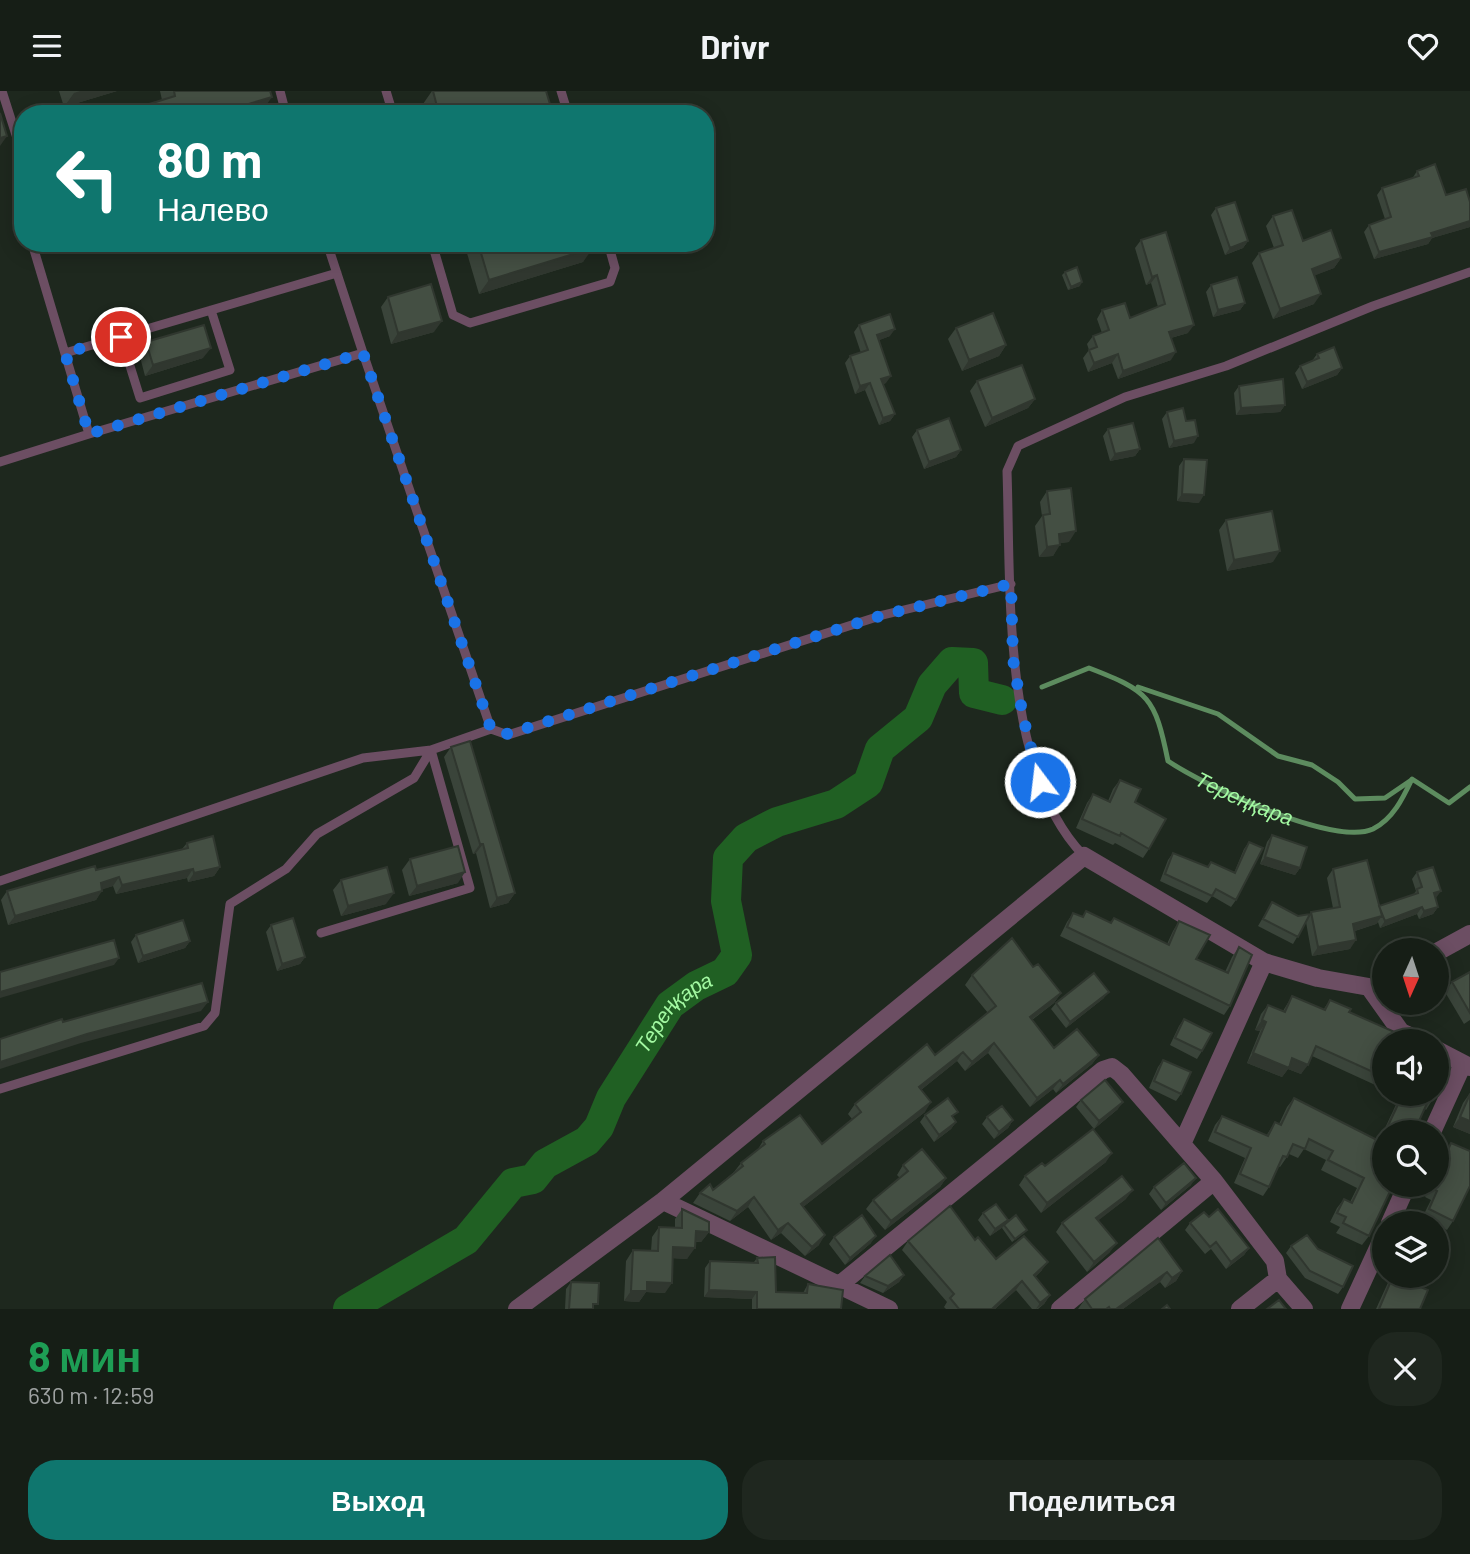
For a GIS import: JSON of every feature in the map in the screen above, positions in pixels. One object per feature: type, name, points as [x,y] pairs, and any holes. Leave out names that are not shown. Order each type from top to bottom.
[{"type":"street","points":[[517,1309],[663,1201],[1084,856],[1264,962],[1318,978],[1372,983]]},
{"type":"street","points":[[1449,945],[1470,934]]},
{"type":"street","points":[[1182,1144],[1264,962]]},
{"type":"street","points":[[1438,1120],[1467,1065],[1449,1056]]},
{"type":"street","points":[[838,1286],[1103,1070],[1111,1067],[1121,1074],[1214,1181],[1275,1261],[1278,1279],[1304,1309]]},
{"type":"street","points":[[1060,1309],[1214,1181]]},
{"type":"street","points":[[663,1201],[889,1309]]},
{"type":"street","points":[[1350,1309],[1372,1261]]},
{"type":"street","points":[[1240,1309],[1278,1279]]},
{"type":"lane","points":[[2,91],[14,129]]},
{"type":"lane","points":[[35,252],[89,434]]},
{"type":"lane","points":[[330,252],[491,729]]},
{"type":"lane","points":[[435,252],[453,315],[470,323],[610,282],[615,268],[611,252]]},
{"type":"lane","points":[[1084,856],[1063,835],[1040,782],[1023,717],[1013,659],[1007,471],[1018,446],[1125,397],[1226,366],[1373,306],[1470,272]]},
{"type":"lane","points":[[65,353],[337,273]]},
{"type":"lane","points":[[121,337],[140,398],[230,370],[211,310]]},
{"type":"lane","points":[[0,462],[363,353]]},
{"type":"lane","points":[[0,881],[363,758],[431,750],[491,729],[508,734],[883,615],[1011,584]]},
{"type":"lane","points":[[321,933],[470,888],[431,750]]},
{"type":"lane","points":[[0,1089],[204,1026],[215,1013],[230,904],[286,869],[317,834],[414,778],[431,750]]},
{"type":"building","points":[[174,91],[270,91],[272,97],[245,105],[146,105],[175,96]]},
{"type":"building","points":[[433,91],[546,91],[550,105],[437,105]]},
{"type":"building","points":[[0,113],[7,136],[0,138]]},
{"type":"building","points":[[1435,164],[1446,195],[1466,189],[1470,202],[1470,221],[1431,233],[1433,237],[1379,252],[1369,225],[1391,217],[1382,188],[1419,176],[1417,171]]},
{"type":"building","points":[[1235,202],[1248,241],[1230,248],[1216,208]]},
{"type":"building","points":[[1292,210],[1303,241],[1331,230],[1341,258],[1312,269],[1321,294],[1280,309],[1259,253],[1283,245],[1273,216]]},
{"type":"building","points":[[1166,232],[1194,325],[1169,332],[1176,352],[1123,371],[1118,354],[1094,363],[1089,350],[1097,347],[1093,336],[1109,330],[1102,310],[1125,303],[1130,318],[1165,304],[1157,275],[1152,277],[1141,240]]},
{"type":"building","points":[[481,252],[580,252],[489,280]]},
{"type":"building","points":[[1077,267],[1082,282],[1071,287],[1065,272]]},
{"type":"building","points":[[1237,277],[1245,303],[1218,310],[1211,285]]},
{"type":"building","points":[[431,284],[442,321],[398,333],[388,297]]},
{"type":"building","points":[[993,313],[1006,345],[969,360],[956,328]]},
{"type":"building","points":[[890,314],[895,329],[877,335],[891,376],[881,379],[895,414],[883,418],[870,383],[860,386],[850,356],[868,350],[859,325]]},
{"type":"building","points":[[204,325],[211,348],[153,365],[146,342]]},
{"type":"building","points":[[1334,347],[1342,368],[1307,382],[1300,366],[1319,358],[1317,354]]},
{"type":"building","points":[[1022,365],[1035,399],[992,418],[977,381]]},
{"type":"building","points":[[1283,379],[1285,405],[1241,408],[1239,386]]},
{"type":"building","points":[[1183,408],[1186,421],[1195,420],[1198,436],[1174,441],[1167,412]]},
{"type":"building","points":[[949,418],[961,450],[929,462],[917,430]]},
{"type":"building","points":[[1133,423],[1140,449],[1115,454],[1108,429]]},
{"type":"building","points":[[1184,459],[1207,460],[1204,495],[1182,494]]},
{"type":"building","points":[[1071,488],[1076,531],[1059,534],[1060,545],[1047,547],[1043,515],[1050,514],[1047,491]]},
{"type":"building","points":[[1272,511],[1280,551],[1234,560],[1226,520]]},
{"type":"building","points":[[470,741],[515,893],[497,898],[483,844],[480,844],[451,747]]},
{"type":"building","points":[[1120,780],[1141,789],[1135,802],[1166,819],[1149,849],[1121,833],[1120,836],[1082,819],[1093,794],[1110,802]]},
{"type":"building","points":[[1272,835],[1307,847],[1300,868],[1265,857]]},
{"type":"building","points":[[213,836],[220,867],[194,873],[193,869],[122,885],[119,877],[101,883],[102,891],[15,916],[7,891],[95,866],[96,870],[188,848],[187,843]]},
{"type":"building","points":[[1249,842],[1263,848],[1236,900],[1216,889],[1212,896],[1165,874],[1173,853],[1208,867],[1211,862],[1235,873]]},
{"type":"building","points":[[458,846],[465,872],[417,886],[410,859]]},
{"type":"building","points":[[1367,860],[1382,916],[1353,924],[1356,940],[1318,947],[1311,912],[1340,907],[1333,869]]},
{"type":"building","points":[[387,867],[394,893],[348,906],[341,880]]},
{"type":"building","points":[[1433,867],[1441,891],[1434,893],[1438,907],[1424,911],[1422,907],[1385,921],[1379,906],[1418,893],[1417,889],[1422,887],[1417,872]]},
{"type":"building","points":[[1272,902],[1298,916],[1310,914],[1298,937],[1263,919]]},
{"type":"building","points":[[1086,911],[1111,923],[1114,918],[1169,945],[1179,921],[1210,935],[1196,959],[1228,973],[1239,947],[1252,955],[1230,1006],[1067,927],[1073,913],[1083,917]]},
{"type":"building","points":[[293,918],[305,957],[282,964],[271,925]]},
{"type":"building","points":[[183,920],[190,941],[143,956],[136,935]]},
{"type":"building","points":[[1012,938],[1033,967],[1038,964],[1061,993],[1030,1017],[1054,1048],[1077,1029],[1099,1055],[1063,1084],[1060,1080],[1037,1098],[994,1043],[972,1062],[963,1052],[919,1087],[931,1102],[801,1204],[825,1235],[812,1247],[788,1223],[778,1230],[754,1197],[737,1211],[700,1193],[710,1184],[713,1190],[743,1166],[741,1163],[765,1144],[763,1141],[800,1115],[822,1144],[861,1112],[855,1104],[927,1044],[935,1055],[996,1006],[972,975]]},
{"type":"building","points":[[114,940],[119,958],[0,992],[0,972]]},
{"type":"building","points":[[1470,972],[1470,1013],[1452,982]]},
{"type":"building","points":[[1094,973],[1109,992],[1070,1022],[1056,1003]]},
{"type":"building","points":[[202,983],[208,1002],[87,1034],[0,1062],[0,1039],[62,1019],[63,1022]]},
{"type":"building","points":[[1292,996],[1325,1010],[1330,1000],[1351,1009],[1349,1012],[1388,1029],[1372,1029],[1372,1072],[1316,1046],[1308,1065],[1292,1058],[1289,1068],[1253,1053],[1266,1022],[1262,1020],[1268,1005],[1285,1012]]},
{"type":"building","points":[[1184,1019],[1212,1033],[1202,1051],[1175,1038]]},
{"type":"building","points":[[1163,1060],[1191,1072],[1181,1094],[1154,1081]]},
{"type":"building","points":[[1105,1080],[1123,1102],[1099,1121],[1081,1100]]},
{"type":"building","points":[[1470,1094],[1470,1121],[1460,1117]]},
{"type":"building","points":[[948,1098],[958,1112],[952,1116],[956,1122],[939,1135],[925,1115]]},
{"type":"building","points":[[1294,1098],[1372,1137],[1372,1197],[1387,1197],[1381,1211],[1372,1211],[1372,1230],[1369,1236],[1343,1223],[1346,1217],[1337,1213],[1344,1199],[1352,1203],[1364,1178],[1328,1160],[1333,1151],[1309,1139],[1305,1149],[1293,1144],[1287,1157],[1283,1156],[1269,1187],[1240,1174],[1251,1148],[1215,1132],[1222,1116],[1268,1136],[1275,1122],[1281,1125]]},
{"type":"building","points":[[1002,1106],[1013,1120],[999,1132],[987,1117]]},
{"type":"building","points":[[1397,1106],[1426,1106],[1419,1120],[1391,1120]]},
{"type":"building","points":[[1093,1129],[1112,1153],[1047,1203],[1025,1176],[1042,1163],[1045,1166]]},
{"type":"building","points":[[1451,1143],[1470,1151],[1470,1186],[1453,1221],[1449,1219],[1449,1211],[1429,1209],[1434,1197],[1449,1197]]},
{"type":"building","points":[[922,1149],[946,1178],[891,1221],[873,1200],[908,1171],[903,1165]]},
{"type":"building","points":[[1184,1163],[1196,1178],[1166,1203],[1154,1187]]},
{"type":"building","points":[[1122,1176],[1133,1190],[1096,1218],[1117,1243],[1094,1262],[1062,1223]]},
{"type":"building","points":[[996,1204],[1008,1220],[995,1229],[983,1213]]},
{"type":"building","points":[[950,1206],[975,1240],[978,1237],[996,1259],[1024,1236],[1048,1262],[1034,1275],[1050,1295],[1040,1303],[1022,1281],[992,1309],[959,1309],[950,1298],[954,1294],[908,1241]]},
{"type":"building","points":[[682,1209],[709,1222],[709,1232],[696,1231],[695,1248],[673,1247],[672,1283],[647,1282],[647,1291],[631,1291],[633,1250],[658,1251],[659,1227],[682,1228]]},
{"type":"building","points":[[1218,1209],[1249,1248],[1231,1262],[1216,1242],[1210,1247],[1190,1223],[1204,1212],[1209,1217]]},
{"type":"building","points":[[862,1215],[876,1236],[850,1258],[834,1237]]},
{"type":"building","points":[[1016,1215],[1027,1230],[1015,1239],[1004,1225]]},
{"type":"building","points":[[1307,1235],[1318,1249],[1353,1266],[1343,1287],[1310,1271],[1291,1246]]},
{"type":"building","points":[[1158,1238],[1182,1271],[1172,1278],[1167,1272],[1116,1309],[1092,1309],[1085,1299]]},
{"type":"building","points":[[890,1255],[904,1275],[888,1286],[865,1276]]},
{"type":"building","points":[[775,1257],[776,1292],[807,1293],[808,1284],[843,1290],[841,1309],[757,1309],[757,1292],[709,1290],[710,1261],[758,1263],[757,1258]]},
{"type":"building","points":[[571,1282],[599,1283],[598,1304],[593,1304],[593,1309],[569,1309]]},
{"type":"building","points":[[1388,1288],[1428,1290],[1420,1309],[1379,1309]]},
{"type":"building","points":[[1279,1300],[1286,1309],[1267,1309]]},
{"type":"waterway","name":"Тереңқара","points":[[348,1309],[466,1240],[513,1183],[533,1179],[545,1164],[587,1141],[599,1127],[611,1098],[670,1005],[696,986],[725,972],[737,955],[726,901],[728,858],[746,838],[777,822],[836,804],[868,783],[880,749],[918,718],[932,685],[952,662],[973,663],[974,693],[1002,700]]},
{"type":"waterway","name":"Тереңқара","points":[[1042,687],[1089,668],[1125,683],[1146,699],[1153,710],[1168,761],[1238,798],[1300,822],[1329,829],[1354,832],[1380,825],[1397,807],[1412,779],[1449,803],[1470,787]]},
{"type":"waterway","points":[[1138,687],[1218,714],[1278,756],[1312,765],[1338,782],[1355,799],[1385,798],[1410,781]]},
{"type":"route","points":[[121,337],[65,353],[89,434],[363,353],[491,729],[508,734],[883,615],[1011,584],[1013,659],[1023,717],[1040,782]]}]
